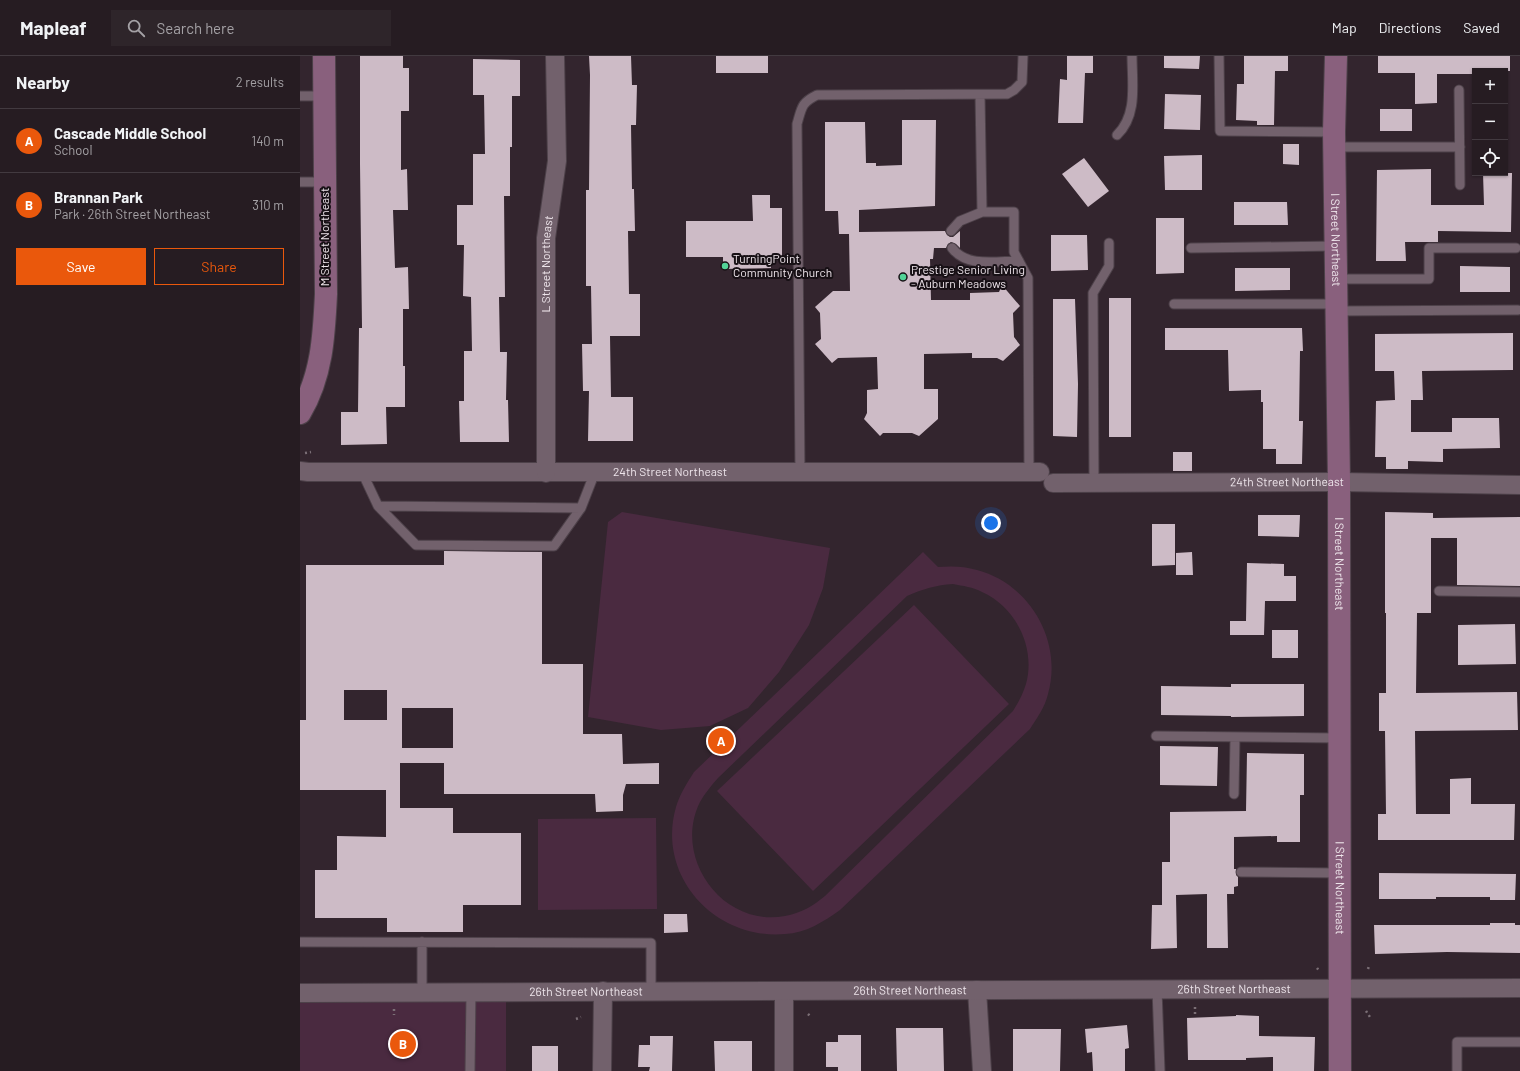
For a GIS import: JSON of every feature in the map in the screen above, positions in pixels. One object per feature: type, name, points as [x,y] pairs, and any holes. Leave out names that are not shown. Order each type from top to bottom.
[{"type":"street","name":"M Street Northeast","points":[[300,413],[318,374],[325,331],[324,56]]},
{"type":"street","name":"L Street Northeast","points":[[546,473],[546,238],[557,160],[555,56]]},
{"type":"street","name":"I Street Northeast","points":[[1336,56],[1334,139],[1339,482],[1340,1071]]},
{"type":"street","name":"24th Street Northeast","points":[[300,471],[546,473],[800,472],[1041,475],[1094,483],[1339,482],[1520,485]]},
{"type":"street","name":"26th Street Northeast","points":[[300,993],[1520,988]]},
{"type":"street","points":[[977,990],[982,1071]]},
{"type":"street","points":[[602,1071],[603,991]]},
{"type":"street","points":[[784,991],[784,1071]]},
{"type":"lane","points":[[800,472],[797,124],[801,109],[806,101],[817,95],[1007,94],[1014,90],[1022,82],[1023,56]]},
{"type":"lane","points":[[1117,135],[1123,129],[1129,118],[1132,107],[1132,56]]},
{"type":"lane","points":[[1219,56],[1220,131],[1460,147]]},
{"type":"lane","points":[[1460,90],[1460,185]]},
{"type":"lane","points":[[980,94],[982,212]]},
{"type":"lane","points":[[300,96],[324,96]]},
{"type":"lane","points":[[300,182],[325,182]]},
{"type":"lane","points":[[951,231],[960,221],[982,212],[1014,212],[1014,252],[1028,278],[1041,475]]},
{"type":"lane","points":[[1094,483],[1093,293],[1109,266],[1109,243]]},
{"type":"lane","points":[[1191,248],[1335,246]]},
{"type":"lane","points":[[952,248],[956,254],[965,259],[979,262],[1019,260]]},
{"type":"lane","points":[[1336,280],[1429,279],[1429,248],[1516,248]]},
{"type":"lane","points":[[1174,304],[1518,310]]},
{"type":"lane","points":[[362,472],[378,506],[416,545],[554,546],[581,508],[595,472]]},
{"type":"lane","points":[[378,506],[581,508]]},
{"type":"lane","points":[[1439,591],[1520,592]]},
{"type":"lane","points":[[1156,736],[1339,738]]},
{"type":"lane","points":[[1234,794],[1235,737]]},
{"type":"lane","points":[[1241,872],[1340,873]]},
{"type":"lane","points":[[300,942],[651,943],[651,991]]},
{"type":"lane","points":[[422,942],[422,993]]},
{"type":"lane","points":[[1157,989],[1160,1071]]},
{"type":"lane","points":[[470,1071],[471,993]]},
{"type":"lane","points":[[1457,1071],[1457,1042],[1520,1042]]},
{"type":"path","points":[[306,453],[311,452]]},
{"type":"path","points":[[1366,1011],[1370,1017]]},
{"type":"path","points":[[576,1019],[581,1017]]},
{"type":"shaded area","points":[[622,512],[830,548],[823,588],[809,625],[779,672],[748,708],[710,726],[661,730],[588,717],[608,522]]},
{"type":"shaded area","points":[[923,552],[938,567],[948,566],[977,570],[996,577],[1013,588],[1027,601],[1038,617],[1046,635],[1051,654],[1051,674],[1048,694],[1045,703],[1030,729],[840,910],[821,923],[800,932],[785,934],[759,933],[736,926],[714,915],[697,899],[683,879],[675,857],[672,833],[676,807],[694,772]],"holes":[[[953,584],[975,589],[994,599],[1014,618],[1020,630],[1028,657],[1028,670],[1025,688],[1013,711],[825,896],[816,903],[791,915],[762,917],[742,911],[723,900],[709,884],[698,866],[693,845],[693,823],[700,802],[706,793],[718,778],[907,596],[935,586]]]},
{"type":"shaded area","points":[[914,605],[1009,704],[813,891],[717,791]]},
{"type":"shaded area","points":[[656,818],[657,909],[538,910],[538,819]]},
{"type":"shaded area","points":[[300,993],[506,993],[506,1071],[300,1071]]},
{"type":"building","points":[[360,56],[403,56],[403,68],[409,68],[409,111],[401,111],[401,170],[407,169],[408,210],[393,210],[395,268],[408,267],[409,309],[403,309],[405,407],[386,407],[387,444],[341,445],[341,412],[358,412],[359,328],[362,328]]},
{"type":"building","points":[[589,56],[631,56],[632,85],[637,85],[636,125],[631,125],[632,189],[634,189],[635,231],[628,231],[629,294],[640,294],[640,336],[610,336],[611,397],[633,397],[633,441],[588,441],[589,391],[583,391],[582,344],[592,344],[591,286],[586,286],[586,190],[589,190]]},
{"type":"building","points":[[716,56],[768,56],[768,73],[716,73]]},
{"type":"building","points":[[1067,56],[1093,56],[1093,73],[1085,73],[1083,123],[1058,123],[1060,79],[1067,80]]},
{"type":"building","points":[[1164,56],[1200,56],[1199,69],[1164,68]]},
{"type":"building","points":[[1244,56],[1288,56],[1288,71],[1275,71],[1274,125],[1257,125],[1257,121],[1236,120],[1237,84],[1244,84]]},
{"type":"building","points":[[1378,56],[1510,56],[1510,71],[1508,71],[1508,68],[1472,68],[1472,74],[1437,74],[1437,103],[1415,104],[1415,73],[1378,73]]},
{"type":"building","points":[[473,59],[520,60],[520,96],[512,96],[510,196],[504,196],[505,297],[499,297],[500,352],[507,352],[506,400],[508,400],[509,442],[460,442],[459,401],[464,401],[464,351],[472,351],[471,297],[463,296],[464,245],[457,245],[457,205],[473,205],[473,154],[485,154],[484,95],[473,95]]},
{"type":"building","points":[[1165,94],[1201,95],[1200,130],[1164,129]]},
{"type":"building","points":[[1380,109],[1412,109],[1412,131],[1380,131]]},
{"type":"building","name":"Prestige Senior Living - Auburn Meadows","points":[[902,120],[936,120],[935,206],[859,210],[859,232],[945,231],[947,235],[953,237],[960,231],[960,248],[951,242],[946,248],[934,248],[933,259],[930,259],[931,300],[970,300],[970,293],[999,292],[1002,285],[1020,306],[1013,313],[1014,337],[1020,345],[1003,361],[997,358],[972,358],[972,353],[924,354],[924,389],[938,389],[938,419],[919,436],[912,433],[883,433],[880,436],[864,419],[867,413],[867,390],[878,389],[877,357],[838,358],[832,363],[815,344],[821,339],[820,313],[815,307],[833,291],[850,291],[849,234],[839,234],[838,211],[825,211],[825,122],[865,122],[866,163],[876,163],[876,166],[902,165]]},
{"type":"building","points":[[1283,144],[1299,144],[1299,165],[1283,164]]},
{"type":"building","points":[[1202,155],[1202,190],[1165,190],[1164,156]]},
{"type":"building","points":[[1084,158],[1109,191],[1088,207],[1062,174]]},
{"type":"building","points":[[1431,169],[1431,205],[1484,205],[1483,176],[1508,176],[1508,173],[1512,173],[1511,232],[1438,231],[1438,242],[1405,242],[1406,261],[1376,261],[1377,170]]},
{"type":"building","points":[[752,195],[770,195],[770,208],[782,208],[782,260],[771,261],[771,268],[723,269],[723,257],[686,257],[686,221],[753,221]]},
{"type":"building","points":[[1234,202],[1287,202],[1288,225],[1234,225]]},
{"type":"building","points":[[1156,218],[1184,218],[1184,273],[1156,274]]},
{"type":"building","points":[[1051,235],[1087,235],[1088,270],[1051,271]]},
{"type":"building","points":[[1460,266],[1510,267],[1510,292],[1460,292]]},
{"type":"building","points":[[1235,268],[1290,268],[1290,290],[1235,291]]},
{"type":"building","points":[[1109,298],[1131,298],[1131,437],[1109,437]]},
{"type":"building","points":[[1053,299],[1075,299],[1078,384],[1077,437],[1053,436]]},
{"type":"building","points":[[1165,328],[1302,328],[1303,351],[1300,351],[1299,421],[1303,421],[1302,464],[1276,464],[1276,449],[1263,449],[1263,402],[1261,402],[1261,390],[1229,391],[1228,350],[1165,350]]},
{"type":"building","points":[[1513,333],[1513,370],[1422,371],[1423,400],[1411,400],[1411,432],[1452,432],[1452,418],[1499,418],[1500,448],[1443,449],[1443,462],[1408,461],[1408,469],[1386,469],[1386,457],[1375,457],[1376,401],[1395,400],[1394,371],[1375,371],[1375,334]]},
{"type":"building","points":[[1173,452],[1192,452],[1192,471],[1173,471]]},
{"type":"building","points":[[1385,512],[1433,513],[1433,518],[1520,517],[1520,586],[1457,585],[1457,538],[1431,538],[1431,613],[1417,613],[1416,693],[1517,692],[1518,730],[1415,731],[1416,814],[1450,814],[1450,779],[1471,778],[1471,804],[1515,804],[1514,840],[1378,840],[1378,814],[1386,814],[1385,731],[1379,731],[1379,693],[1386,693]]},
{"type":"building","points":[[1258,515],[1300,515],[1299,537],[1258,536]]},
{"type":"building","points":[[1152,524],[1175,524],[1175,565],[1152,566]]},
{"type":"building","points":[[444,551],[542,552],[542,664],[583,664],[583,734],[622,734],[623,764],[659,763],[659,784],[626,784],[623,795],[623,811],[596,812],[595,794],[444,794],[444,763],[400,763],[400,808],[453,808],[453,833],[521,833],[521,905],[463,905],[463,932],[387,932],[387,918],[315,918],[315,870],[337,870],[337,836],[386,837],[386,790],[300,790],[300,720],[306,720],[306,565],[444,565]],"holes":[[[344,690],[387,690],[387,720],[344,720]],[[402,708],[453,708],[453,748],[402,748]]]},
{"type":"building","points":[[1192,552],[1193,575],[1176,575],[1176,553]]},
{"type":"building","points":[[1247,563],[1284,564],[1284,576],[1296,576],[1296,601],[1265,601],[1264,635],[1230,635],[1230,621],[1246,621]]},
{"type":"building","points":[[1515,624],[1516,664],[1458,665],[1458,625]]},
{"type":"building","points":[[1272,630],[1298,630],[1298,658],[1272,658]]},
{"type":"building","points":[[1231,684],[1304,684],[1304,716],[1231,717],[1161,715],[1161,686],[1231,687]]},
{"type":"building","points":[[1160,746],[1218,747],[1217,786],[1160,785]]},
{"type":"building","points":[[1247,753],[1304,754],[1304,795],[1300,795],[1300,842],[1277,842],[1277,836],[1234,837],[1234,869],[1236,869],[1236,875],[1238,877],[1238,886],[1234,887],[1234,894],[1227,894],[1228,948],[1207,948],[1207,894],[1176,895],[1177,948],[1151,949],[1152,905],[1162,905],[1162,862],[1170,862],[1170,812],[1246,811]]},
{"type":"building","points":[[1379,873],[1516,874],[1515,900],[1490,900],[1490,897],[1379,899]]},
{"type":"building","points":[[664,914],[687,914],[688,932],[664,933]]},
{"type":"building","points":[[1490,923],[1515,923],[1515,925],[1520,925],[1520,953],[1447,952],[1375,954],[1374,925],[1490,925]]},
{"type":"building","points":[[1236,1015],[1259,1016],[1259,1036],[1315,1037],[1314,1071],[1273,1071],[1273,1057],[1246,1058],[1246,1060],[1188,1060],[1187,1018]]},
{"type":"building","points":[[1127,1025],[1129,1048],[1125,1049],[1125,1071],[1093,1071],[1092,1052],[1087,1053],[1085,1029]]},
{"type":"building","points":[[896,1028],[943,1028],[944,1071],[897,1071]]},
{"type":"building","points":[[1013,1029],[1061,1029],[1060,1071],[1013,1071]]},
{"type":"building","points":[[838,1035],[861,1035],[861,1071],[838,1071],[838,1067],[826,1067],[826,1042],[838,1042]]},
{"type":"building","points":[[650,1036],[673,1036],[672,1071],[649,1071],[650,1067],[638,1067],[639,1045],[650,1045]]},
{"type":"building","points":[[714,1041],[752,1041],[752,1071],[715,1071]]},
{"type":"building","points":[[532,1046],[558,1046],[558,1071],[532,1071]]},
{"type":"place","name":"TurningPoint Community Church","points":[[725,266]]},
{"type":"place","name":"Prestige Senior Living - Auburn Meadows","points":[[903,277]]},
{"type":"place","name":"Cascade Middle School","points":[[721,741]]},
{"type":"place","name":"Brannan Park","points":[[403,1044]]}]
